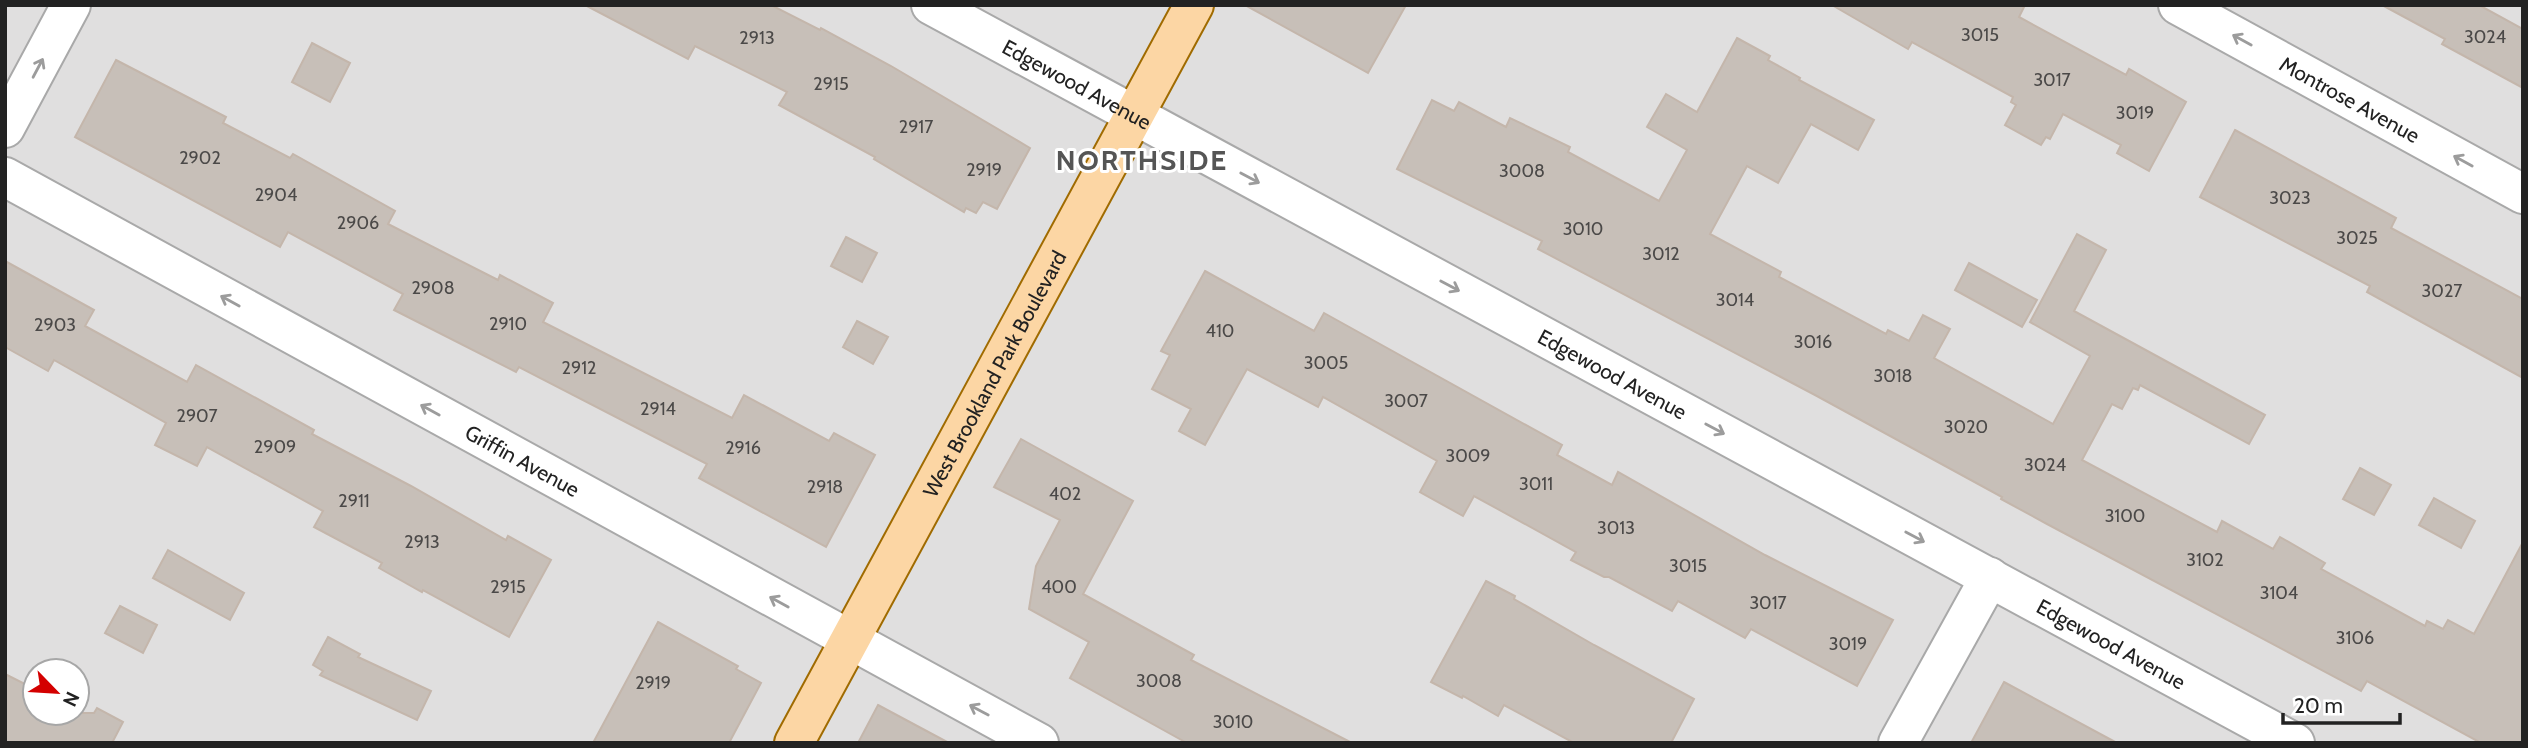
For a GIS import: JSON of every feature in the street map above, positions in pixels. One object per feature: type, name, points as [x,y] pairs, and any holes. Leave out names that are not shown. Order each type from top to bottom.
[{"type":"main road","name":"West Brookland Park Boulevard","points":[[794,743],[1194,5]]},
{"type":"street","points":[[5,128],[71,5]]},
{"type":"street","name":"Edgewood Avenue","points":[[931,5],[2295,743]]},
{"type":"street","name":"Montrose Avenue","points":[[2178,5],[2523,194]]},
{"type":"street","name":"Griffin Avenue","points":[[5,177],[1039,743]]},
{"type":"street","points":[[1898,743],[1990,577]]},
{"type":"shaded area","points":[[5,5],[2523,5],[2523,743],[5,743]]},
{"type":"building","points":[[585,5],[771,5],[820,30],[821,28],[891,66],[1030,148],[997,209],[983,202],[976,213],[966,208],[964,212],[874,159],[875,157],[779,105],[787,92],[695,46],[688,59]]},
{"type":"building","points":[[1245,5],[1406,5],[1368,73]]},
{"type":"building","points":[[1832,5],[2025,5],[2019,17],[2126,75],[2129,69],[2186,102],[2149,171],[2117,153],[2121,145],[2063,114],[2050,139],[2046,137],[2041,145],[2005,125],[2016,105],[2011,102],[2013,97],[1912,42],[1908,49]]},
{"type":"building","points":[[2382,5],[2479,5],[2523,29],[2523,88],[2442,44],[2445,39]]},
{"type":"building","points":[[1737,38],[1770,56],[1768,60],[1800,78],[1799,80],[1874,120],[1858,150],[1811,124],[1778,183],[1747,166],[1710,234],[1781,272],[1779,277],[1886,334],[1888,330],[1909,341],[1923,315],[1950,329],[1934,358],[2053,424],[2090,356],[2030,322],[2077,234],[2106,250],[2074,311],[2265,415],[2249,444],[2140,385],[2138,390],[2133,388],[2122,409],[2112,404],[2082,460],[2217,532],[2222,521],[2273,549],[2280,537],[2325,563],[2321,569],[2425,626],[2427,621],[2443,629],[2448,620],[2474,634],[2523,542],[2523,743],[2481,743],[2367,681],[2361,691],[2047,524],[1815,395],[1538,249],[1542,241],[1397,169],[1432,100],[1454,111],[1459,102],[1506,127],[1510,118],[1570,147],[1568,152],[1659,201],[1687,150],[1647,127],[1666,94],[1697,112]]},
{"type":"building","points":[[312,43],[350,63],[330,102],[292,82]]},
{"type":"building","points":[[116,60],[226,117],[223,123],[290,158],[293,154],[395,211],[388,224],[498,280],[500,275],[553,303],[543,322],[732,418],[744,395],[829,441],[834,433],[875,455],[826,547],[699,478],[707,464],[519,367],[516,372],[394,310],[403,294],[288,232],[280,247],[75,137]]},
{"type":"building","points":[[2235,130],[2396,218],[2391,228],[2523,299],[2523,378],[2367,292],[2370,286],[2200,197]]},
{"type":"building","points":[[846,237],[877,253],[862,282],[831,266]]},
{"type":"building","points":[[5,261],[94,310],[85,326],[187,382],[196,365],[314,430],[312,434],[506,540],[508,536],[551,560],[509,637],[379,568],[382,563],[314,527],[323,511],[207,447],[197,466],[155,445],[166,423],[54,360],[48,371],[5,347]]},
{"type":"building","points":[[1969,263],[2037,300],[2022,327],[1955,290]]},
{"type":"building","points":[[1205,271],[1314,331],[1324,313],[1562,445],[1557,455],[1612,485],[1618,472],[1765,555],[1893,620],[1857,686],[1751,629],[1745,638],[1678,601],[1672,611],[1571,560],[1576,552],[1474,496],[1463,516],[1420,492],[1437,461],[1323,397],[1318,407],[1247,369],[1205,445],[1179,431],[1191,409],[1152,389],[1170,355],[1161,351]]},
{"type":"building","points":[[857,321],[888,337],[873,364],[843,347]]},
{"type":"building","points":[[1021,439],[1133,501],[1083,594],[1194,655],[1191,660],[1352,743],[1187,743],[1070,678],[1089,642],[1029,609],[1036,566],[1060,520],[994,487]]},
{"type":"building","points":[[2360,468],[2391,485],[2374,515],[2343,499]]},
{"type":"building","points":[[2434,498],[2475,521],[2461,548],[2419,525]]},
{"type":"building","points":[[168,550],[244,593],[230,620],[153,578]]},
{"type":"building","points":[[1486,581],[1594,645],[1694,699],[1671,743],[1574,743],[1504,705],[1498,716],[1431,682]]},
{"type":"building","points":[[120,606],[157,625],[143,653],[105,633]]},
{"type":"building","points":[[658,622],[738,666],[736,669],[761,683],[729,743],[593,743]]},
{"type":"building","points":[[328,637],[360,654],[358,657],[431,691],[417,720],[320,675],[323,671],[313,665]]},
{"type":"building","points":[[5,674],[21,682],[21,727],[91,727],[91,713],[97,708],[123,722],[112,743],[5,743]]},
{"type":"building","points":[[2004,682],[2117,743],[1971,743]]},
{"type":"building","points":[[878,705],[949,743],[858,743]]},
{"type":"district","name":"NORTHSIDE","points":[[1142,160]]}]
